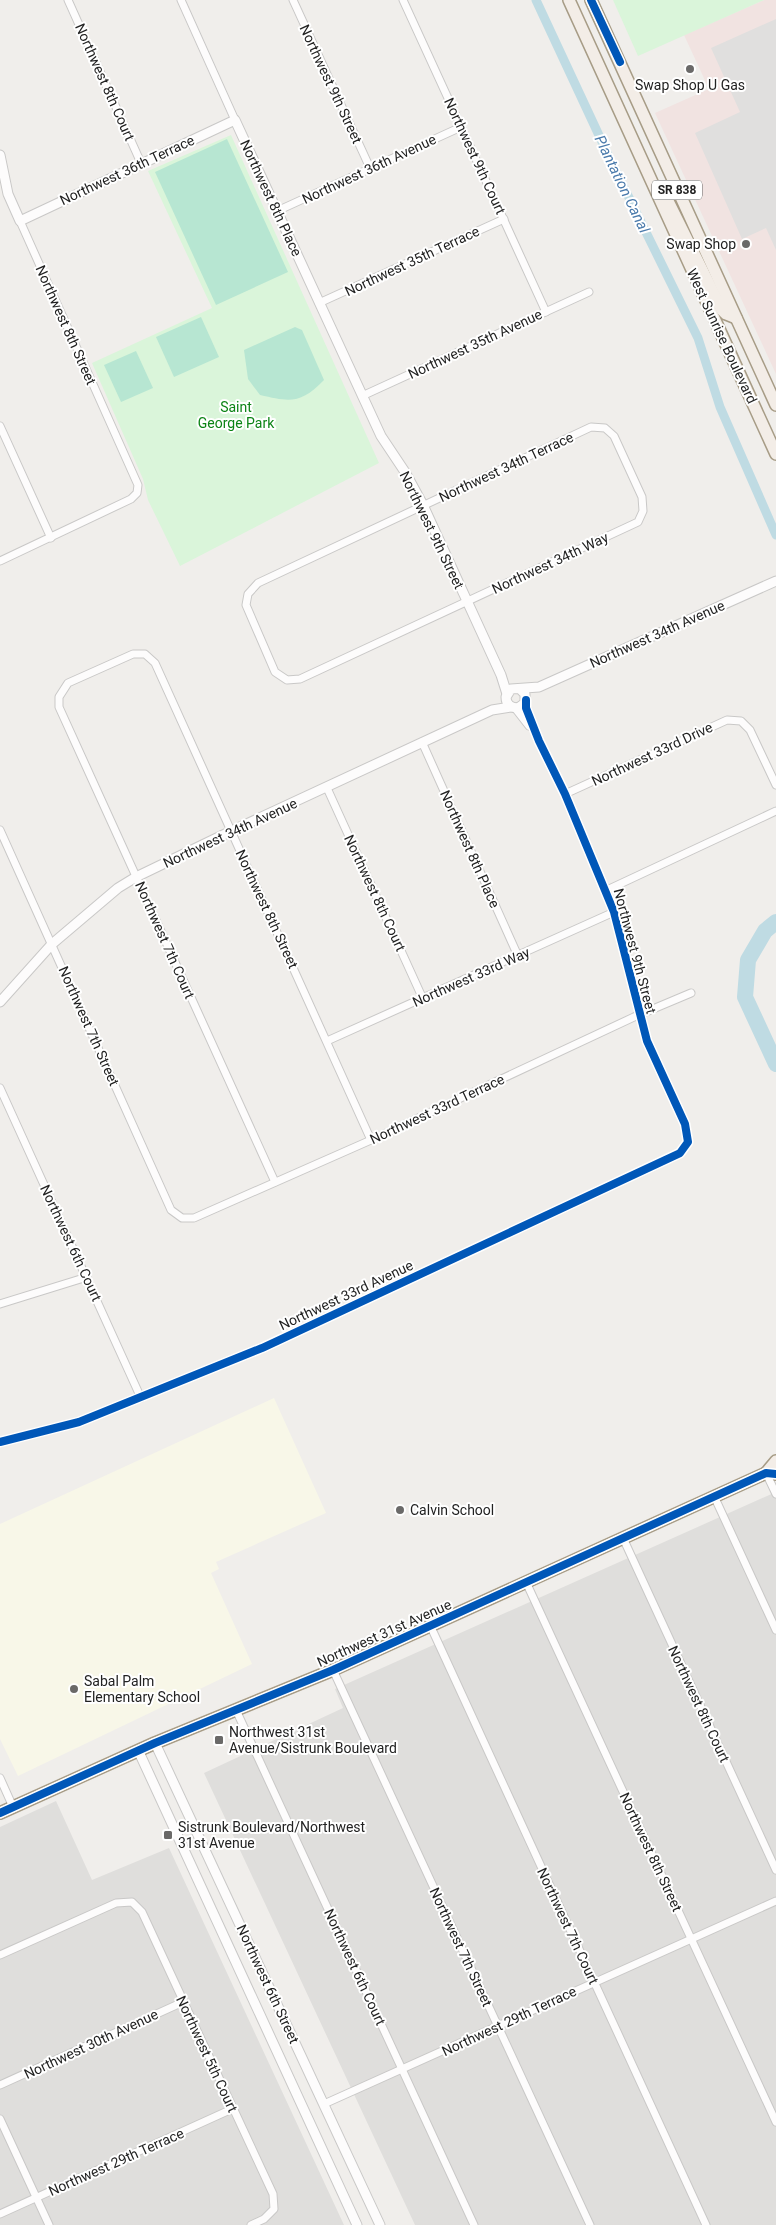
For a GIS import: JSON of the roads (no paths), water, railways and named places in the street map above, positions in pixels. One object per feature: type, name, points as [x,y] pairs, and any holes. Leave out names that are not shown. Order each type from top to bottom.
[{"type":"main road","name":"West Sunrise Boulevard","points":[[569,0],[776,454]]},
{"type":"main road","name":"West Sunrise Boulevard","points":[[591,0],[776,404]]},
{"type":"main road","points":[[654,188],[666,196],[722,310],[736,318]]},
{"type":"main road","name":"Northwest 31st Avenue","points":[[0,1813],[138,1750],[333,1670],[714,1496],[771,1473],[776,1460]]},
{"type":"street","name":"Northwest 8th Court","points":[[68,0],[141,163]]},
{"type":"street","name":"Northwest 8th Place","points":[[181,0],[362,396]]},
{"type":"street","name":"Northwest 9th Street","points":[[292,0],[370,168]]},
{"type":"street","name":"Northwest 9th Court","points":[[403,0],[546,312]]},
{"type":"street","name":"Northwest 36th Terrace","points":[[20,221],[235,120]]},
{"type":"street","name":"Northwest 36th Avenue","points":[[277,211],[461,127]]},
{"type":"street","name":"Northwest 8th Street","points":[[0,155],[8,194],[138,485],[137,493],[132,499],[51,538]]},
{"type":"street","name":"Northwest 35th Terrace","points":[[320,303],[504,219]]},
{"type":"street","name":"Northwest 35th Avenue","points":[[362,396],[589,292]]},
{"type":"street","name":"Northwest 9th Street","points":[[362,396],[381,436],[405,472],[423,505],[506,686],[507,695]]},
{"type":"street","points":[[0,426],[51,538],[0,561]]},
{"type":"street","name":"Northwest 34th Terrace","points":[[287,680],[275,672],[246,605],[248,594],[258,583],[591,427],[606,428],[614,436],[642,497],[643,511]]},
{"type":"street","name":"Northwest 34th Way","points":[[287,680],[300,679],[638,522],[643,511]]},
{"type":"street","name":"Northwest 34th Avenue","points":[[525,701],[539,688],[776,581]]},
{"type":"street","name":"Northwest 7th Court","points":[[145,654],[133,654],[68,683],[59,697],[59,707],[275,1182]]},
{"type":"street","name":"Northwest 8th Street","points":[[145,654],[155,663],[371,1140]]},
{"type":"street","name":"Northwest 9th Street","points":[[497,666],[519,689]]},
{"type":"street","name":"Northwest 34th Avenue","points":[[519,689],[539,688]]},
{"type":"street","points":[[511,689],[519,689],[525,694],[525,701],[521,707],[513,708],[507,703],[507,695],[511,689]]},
{"type":"street","name":"Northwest 34th Avenue","points":[[492,710],[507,695]]},
{"type":"street","name":"Northwest 9th Street","points":[[525,701],[538,741]]},
{"type":"street","name":"Northwest 9th Street","points":[[513,708],[525,719],[538,741],[565,794],[607,890],[647,1041],[685,1124],[688,1142]]},
{"type":"street","name":"Northwest 34th Avenue","points":[[0,1002],[52,944],[118,888],[136,877],[231,830],[327,788],[492,710],[513,708]]},
{"type":"street","name":"Northwest 33rd Drive","points":[[565,794],[727,720],[741,721],[750,730],[776,785]]},
{"type":"street","name":"Northwest 8th Place","points":[[422,742],[518,956]]},
{"type":"street","name":"Northwest 8th Court","points":[[327,788],[424,999]]},
{"type":"street","points":[[607,890],[776,812]]},
{"type":"street","name":"Northwest 7th Street","points":[[0,830],[171,1210],[182,1218]]},
{"type":"street","name":"Northwest 33rd Way","points":[[327,1041],[614,912]]},
{"type":"street","name":"Northwest 33rd Terrace","points":[[182,1218],[194,1218],[371,1140],[691,993]]},
{"type":"street","name":"Northwest 6th Court","points":[[0,1088],[141,1398]]},
{"type":"street","name":"Northwest 33rd Avenue","points":[[0,1442],[79,1422],[262,1348],[680,1153],[688,1142]]},
{"type":"street","points":[[0,1304],[87,1277]]},
{"type":"street","points":[[771,1473],[776,1494]]},
{"type":"street","points":[[714,1496],[776,1630]]},
{"type":"street","name":"Northwest 8th Court","points":[[622,1538],[776,1870]]},
{"type":"street","name":"Northwest 8th Street","points":[[526,1582],[776,2122]]},
{"type":"street","name":"Northwest 7th Court","points":[[430,1625],[706,2225]]},
{"type":"street","name":"Northwest 7th Street","points":[[333,1670],[590,2225]]},
{"type":"street","name":"Northwest 6th Court","points":[[236,1710],[474,2225]]},
{"type":"street","name":"Northwest 6th Street","points":[[155,1743],[380,2225]]},
{"type":"street","name":"Northwest 6th Street","points":[[138,1750],[357,2225]]},
{"type":"street","points":[[0,1778],[13,1807]]},
{"type":"street","name":"Northwest 29th Terrace","points":[[324,2104],[776,1901]]},
{"type":"street","name":"Northwest 5th Court","points":[[0,1955],[116,1903],[132,1902],[142,1912],[273,2194],[274,2209],[264,2219],[251,2225]]},
{"type":"street","name":"Northwest 30th Avenue","points":[[0,2085],[183,2002]]},
{"type":"street","name":"Northwest 29th Terrace","points":[[0,2214],[232,2109]]},
{"type":"street","points":[[0,2119],[50,2225]]},
{"type":"waterway","name":"Plantation Canal","points":[[536,0],[610,159],[698,338],[720,407],[776,535]]},
{"type":"waterway","points":[[776,922],[765,931],[748,960],[745,997],[776,1064]]},
{"type":"place","name":"Swap Shop U Gas","points":[[690,69]]},
{"type":"place","name":"Swap Shop","points":[[746,244]]},
{"type":"place","name":"Calvin School","points":[[400,1510]]},
{"type":"place","name":"Sabal Palm Elementary School","points":[[74,1689]]},
{"type":"place","name":"Northwest 31st Avenue/Sistrunk Boulevard","points":[[219,1740]]},
{"type":"place","name":"Sistrunk Boulevard/Northwest 31st Avenue","points":[[168,1835]]},
{"type":"park label","name":"Saint George Park","points":[[236,416]]}]
